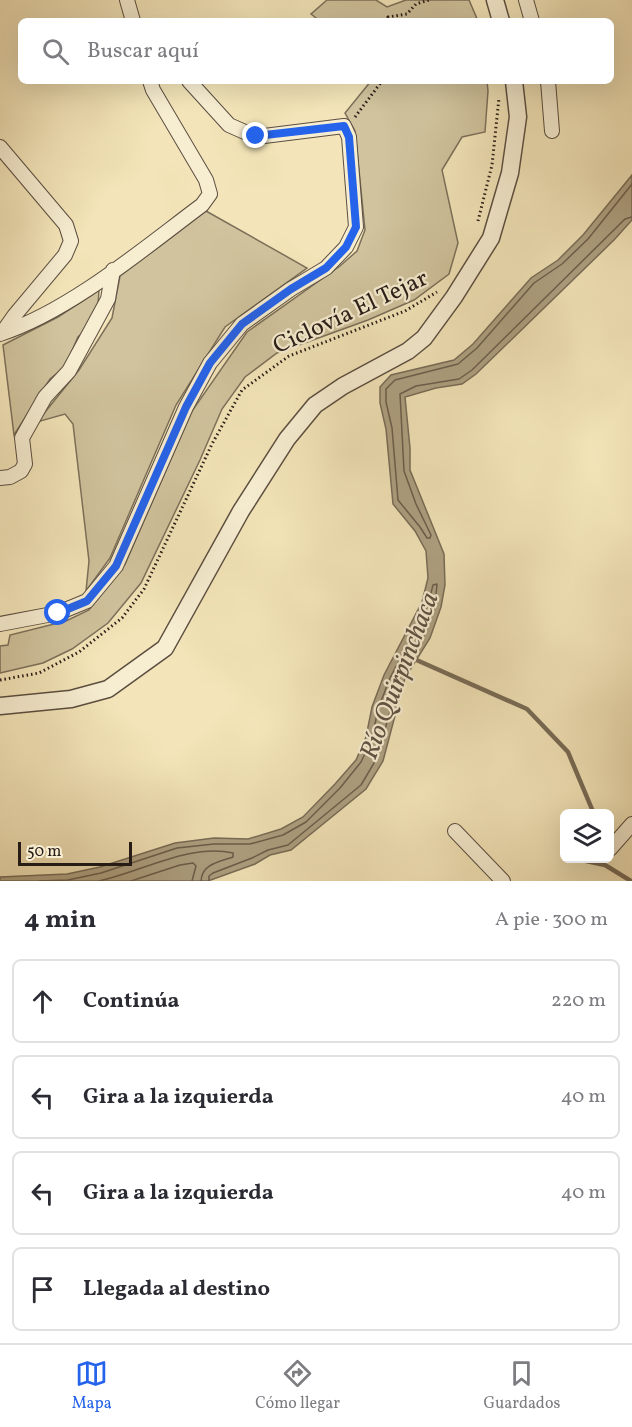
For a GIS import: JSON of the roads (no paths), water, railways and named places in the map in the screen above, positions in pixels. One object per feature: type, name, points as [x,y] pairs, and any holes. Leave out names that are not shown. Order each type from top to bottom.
[{"type":"street","points":[[127,0],[132,18]]},
{"type":"street","points":[[495,0],[500,18]]},
{"type":"street","points":[[526,0],[531,18]]},
{"type":"street","points":[[1,334],[44,316],[114,270],[202,205],[210,194],[206,180],[151,84]]},
{"type":"street","points":[[0,624],[58,613],[87,601],[116,566],[186,407],[210,363],[242,324],[291,289],[326,268],[346,247],[356,227],[349,137],[344,126],[256,136],[229,125],[192,84]]},
{"type":"street","points":[[0,706],[71,699],[108,689],[165,648],[241,511],[287,439],[315,405],[343,386],[408,351],[424,338],[454,297],[491,238],[510,173],[518,117],[514,84]]},
{"type":"street","points":[[548,84],[552,131]]},
{"type":"street","points":[[0,145],[66,225],[71,241],[65,255],[1,334]]},
{"type":"street","points":[[0,478],[10,477],[21,471],[25,464],[22,438],[45,397],[69,371],[108,299],[114,270]]},
{"type":"street","points":[[614,844],[632,824]]},
{"type":"street","points":[[455,831],[503,881]]},
{"type":"water","name":"Río Quirpinchaca","points":[[632,175],[632,220],[614,240],[476,374],[462,384],[436,388],[405,397],[410,470],[444,554],[445,585],[441,607],[430,638],[405,678],[383,761],[366,789],[291,850],[270,855],[255,864],[208,881],[0,881],[0,877],[67,874],[100,867],[175,843],[214,838],[248,839],[281,829],[303,817],[335,784],[356,760],[366,737],[372,707],[384,675],[422,602],[428,578],[426,551],[415,531],[393,504],[380,387],[391,375],[454,360],[473,344],[531,278],[558,260],[583,235]]},
{"type":"waterway","name":"Río Quirpinchaca","points":[[412,658],[527,709],[568,752],[592,809]]},
{"type":"waterway","points":[[596,863],[605,865],[631,881]]}]
